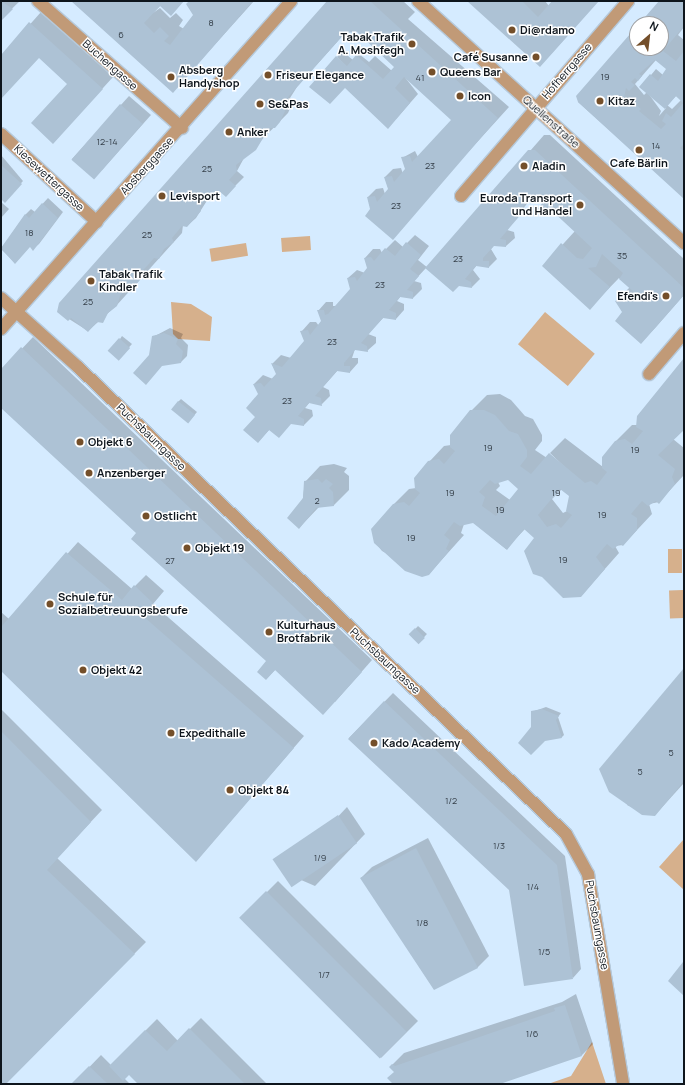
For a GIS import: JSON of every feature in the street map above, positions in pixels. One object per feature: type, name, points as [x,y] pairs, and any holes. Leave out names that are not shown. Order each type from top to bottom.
[{"type":"street","name":"Buchengasse","points":[[38,1],[182,128]]},
{"type":"street","name":"Absberggasse","points":[[1,329],[182,128],[291,1]]},
{"type":"street","name":"Quellenstraße","points":[[418,1],[684,243]]},
{"type":"street","name":"Hofherrgasse","points":[[460,196],[628,1]]},
{"type":"street","name":"Kiesewettergasse","points":[[1,134],[97,222]]},
{"type":"street","name":"Puchsbaumgasse","points":[[1,298],[78,367],[566,834],[588,874],[623,1081]]},
{"type":"street","points":[[649,374],[684,333]]},
{"type":"shaded area","points":[[310,236],[311,250],[282,252],[281,238]]},
{"type":"shaded area","points":[[246,243],[248,256],[211,262],[209,249]]},
{"type":"shaded area","points":[[171,302],[191,304],[212,317],[210,341],[178,339],[173,334]]},
{"type":"shaded area","points":[[545,312],[595,354],[568,386],[518,344]]},
{"type":"shaded area","points":[[668,549],[682,549],[682,573],[668,573]]},
{"type":"shaded area","points":[[669,590],[683,590],[684,618],[670,618]]},
{"type":"shaded area","points":[[684,839],[684,890],[659,867]]},
{"type":"shaded area","points":[[592,1042],[606,1084],[548,1084],[571,1076]]},
{"type":"building","points":[[1,1],[13,9],[1,21]]},
{"type":"building","points":[[71,1],[184,1],[171,16],[160,6],[144,23],[154,33],[160,27],[169,36],[164,41],[170,45],[193,15],[186,4],[189,1],[253,1],[173,93]]},
{"type":"building","points":[[327,1],[370,1],[498,118],[393,240],[365,216],[370,209],[367,197],[375,196],[377,202],[388,189],[384,177],[392,176],[394,182],[405,169],[401,157],[410,156],[412,162],[451,120],[404,77],[395,88],[410,103],[388,129],[345,88],[330,104],[309,87],[336,56],[347,66],[356,55],[383,79],[394,67],[357,32],[345,33],[289,96],[282,107],[285,111],[280,122],[275,128],[269,128],[256,150],[236,165],[237,171],[229,180],[236,186],[226,197],[219,191],[211,201],[206,199],[200,206],[201,211],[187,227],[182,226],[172,238],[174,242],[164,249],[159,259],[154,258],[143,270],[144,275],[130,292],[124,291],[120,296],[117,306],[108,313],[103,323],[97,322],[88,332],[71,318],[68,321],[57,312],[59,303]]},
{"type":"building","points":[[467,1],[522,1],[538,17],[552,1],[599,1],[540,67]]},
{"type":"building","points":[[659,1],[684,1],[684,26],[669,44],[669,16],[646,16]]},
{"type":"building","points":[[29,22],[103,89],[53,144],[31,123],[67,84],[39,58],[1,99],[1,55]]},
{"type":"building","points":[[629,35],[629,56],[669,56],[676,61],[684,51],[684,144],[680,148],[684,151],[684,199],[578,102],[576,96]],"holes":[[[655,60],[666,69],[658,81],[650,74],[639,87],[665,109],[676,96],[683,103],[671,117],[666,113],[662,121],[666,124],[661,129],[639,111],[641,109],[634,103],[632,105],[624,98],[626,88],[629,91],[635,85],[631,82],[635,78],[638,81],[642,76],[639,74]]]},
{"type":"building","points":[[120,104],[143,124],[94,180],[71,160]]},
{"type":"building","points":[[528,150],[535,150],[683,287],[684,295],[641,344],[615,321],[622,312],[615,301],[626,296],[632,301],[635,293],[619,279],[623,273],[602,254],[596,267],[588,268],[610,287],[590,310],[542,266],[561,243],[577,258],[583,259],[592,248],[549,208],[543,213],[538,209],[543,202],[537,197],[530,198],[520,210],[523,212],[500,239],[506,240],[506,247],[494,246],[483,258],[483,261],[489,261],[489,268],[476,266],[465,279],[471,282],[472,288],[459,286],[453,292],[425,268]]},
{"type":"building","points":[[1,165],[22,184],[5,203],[1,199]]},
{"type":"building","points":[[42,203],[58,218],[33,251],[30,247],[15,264],[1,248],[25,214],[29,218]]},
{"type":"building","points":[[406,242],[421,255],[410,269],[419,276],[407,290],[413,292],[413,299],[400,297],[389,310],[396,313],[396,320],[383,318],[361,343],[367,346],[368,352],[355,350],[344,363],[344,366],[350,366],[350,373],[337,371],[315,396],[321,398],[322,406],[309,403],[298,416],[304,419],[304,426],[291,424],[279,438],[269,430],[258,443],[243,430],[255,417],[246,408],[258,394],[253,384],[261,383],[264,387],[276,374],[271,363],[282,367],[304,341],[300,331],[308,330],[310,335],[321,321],[317,310],[324,310],[325,315],[328,314],[350,289],[347,278],[355,277],[357,281],[367,268],[364,258],[371,257],[374,261],[385,248],[395,256]]},
{"type":"building","points":[[164,333],[178,339],[176,344],[183,351],[181,363],[162,366],[146,385],[133,373],[149,355],[152,336]]},
{"type":"building","points":[[119,338],[130,348],[119,361],[108,351]]},
{"type":"building","points":[[21,347],[362,672],[323,715],[275,670],[266,680],[257,672],[266,661],[131,539],[136,533],[1,408],[1,369]]},
{"type":"building","points":[[684,358],[684,430],[658,455],[675,469],[672,477],[675,484],[659,504],[656,501],[648,506],[642,501],[631,514],[637,518],[637,530],[623,546],[620,544],[613,549],[607,544],[601,551],[596,557],[605,569],[581,597],[563,598],[542,577],[533,574],[524,551],[534,538],[524,529],[507,550],[473,523],[460,526],[454,522],[444,535],[450,540],[446,549],[449,551],[429,575],[422,577],[405,571],[374,543],[371,529],[393,504],[404,502],[409,506],[420,493],[415,489],[414,478],[428,461],[439,459],[444,464],[455,451],[450,447],[450,435],[470,410],[484,410],[495,415],[509,431],[518,434],[527,450],[527,457],[520,466],[531,474],[549,453],[585,483],[591,481],[597,485],[607,472],[602,468],[602,457],[615,441],[625,439],[632,444],[643,431],[636,427],[637,416]],"holes":[[[490,480],[495,484],[508,480],[518,489],[496,516],[482,506],[485,497],[479,492]],[[560,489],[569,496],[566,511],[572,515],[561,528],[556,524],[547,527],[538,515]]]},
{"type":"building","points":[[178,401],[195,415],[188,423],[171,410]]},
{"type":"building","points":[[318,479],[322,483],[326,479],[333,484],[329,488],[333,492],[334,506],[316,508],[299,529],[287,518],[303,498],[304,481]]},
{"type":"building","points":[[66,552],[122,600],[134,585],[153,603],[143,616],[294,748],[196,862],[1,671],[1,627]]},
{"type":"building","points":[[415,628],[425,638],[419,644],[409,634]]},
{"type":"building","points":[[684,668],[684,781],[655,816],[642,815],[609,792],[599,769]]},
{"type":"building","points":[[384,701],[557,865],[573,979],[524,986],[509,890],[348,739]]},
{"type":"building","points":[[542,709],[559,716],[556,720],[562,738],[545,741],[531,755],[518,743],[531,727],[531,711]]},
{"type":"building","points":[[1,731],[91,822],[47,870],[135,954],[6,1084],[1,1084]]},
{"type":"building","points":[[338,815],[357,843],[292,887],[273,859]]},
{"type":"building","points":[[416,848],[478,968],[434,990],[360,878]]},
{"type":"building","points":[[266,891],[407,1032],[380,1059],[239,918]]},
{"type":"building","points":[[683,962],[684,963],[684,996],[668,981]]},
{"type":"building","points":[[565,1005],[582,1056],[500,1084],[393,1084],[387,1078],[394,1072],[389,1067],[392,1064],[395,1066],[555,1011],[554,1008]]},
{"type":"building","points":[[189,1028],[245,1084],[138,1084],[129,1075],[123,1081],[109,1066],[145,1030],[167,1051]]},
{"type":"building","points":[[89,1066],[108,1084],[71,1084]]},
{"type":"place","name":"Di@rdamo","points":[[512,30]]},
{"type":"place","name":"Tabak Trafik A. Moshfegh","points":[[412,44]]},
{"type":"place","name":"Café Susanne","points":[[536,57]]},
{"type":"place","name":"Queens Bar","points":[[432,72]]},
{"type":"place","name":"Friseur Elegance","points":[[268,75]]},
{"type":"place","name":"Absberg Handyshop","points":[[171,77]]},
{"type":"place","name":"Icon","points":[[460,96]]},
{"type":"place","name":"Kitaz","points":[[600,101]]},
{"type":"place","name":"Se&Pas","points":[[260,104]]},
{"type":"place","name":"Anker","points":[[229,132]]},
{"type":"place","name":"Cafe Bärlin","points":[[639,150]]},
{"type":"place","name":"Aladin","points":[[524,166]]},
{"type":"place","name":"Levisport","points":[[162,196]]},
{"type":"place","name":"Euroda Transport und Handel","points":[[580,205]]},
{"type":"place","name":"Tabak Trafik Kindler","points":[[91,281]]},
{"type":"place","name":"Efendi's","points":[[666,296]]},
{"type":"place","name":"Objekt 6","points":[[80,442]]},
{"type":"place","name":"Anzenberger","points":[[89,473]]},
{"type":"place","name":"Ostlicht","points":[[146,516]]},
{"type":"place","name":"Objekt 19","points":[[187,548]]},
{"type":"place","name":"Schule für Sozialbetreuungsberufe","points":[[50,604]]},
{"type":"place","name":"Kulturhaus Brotfabrik","points":[[269,632]]},
{"type":"place","name":"Objekt 42","points":[[83,670]]},
{"type":"place","name":"Expedithalle","points":[[171,733]]},
{"type":"place","name":"Kado Academy","points":[[374,743]]},
{"type":"place","name":"Objekt 84","points":[[230,790]]}]
